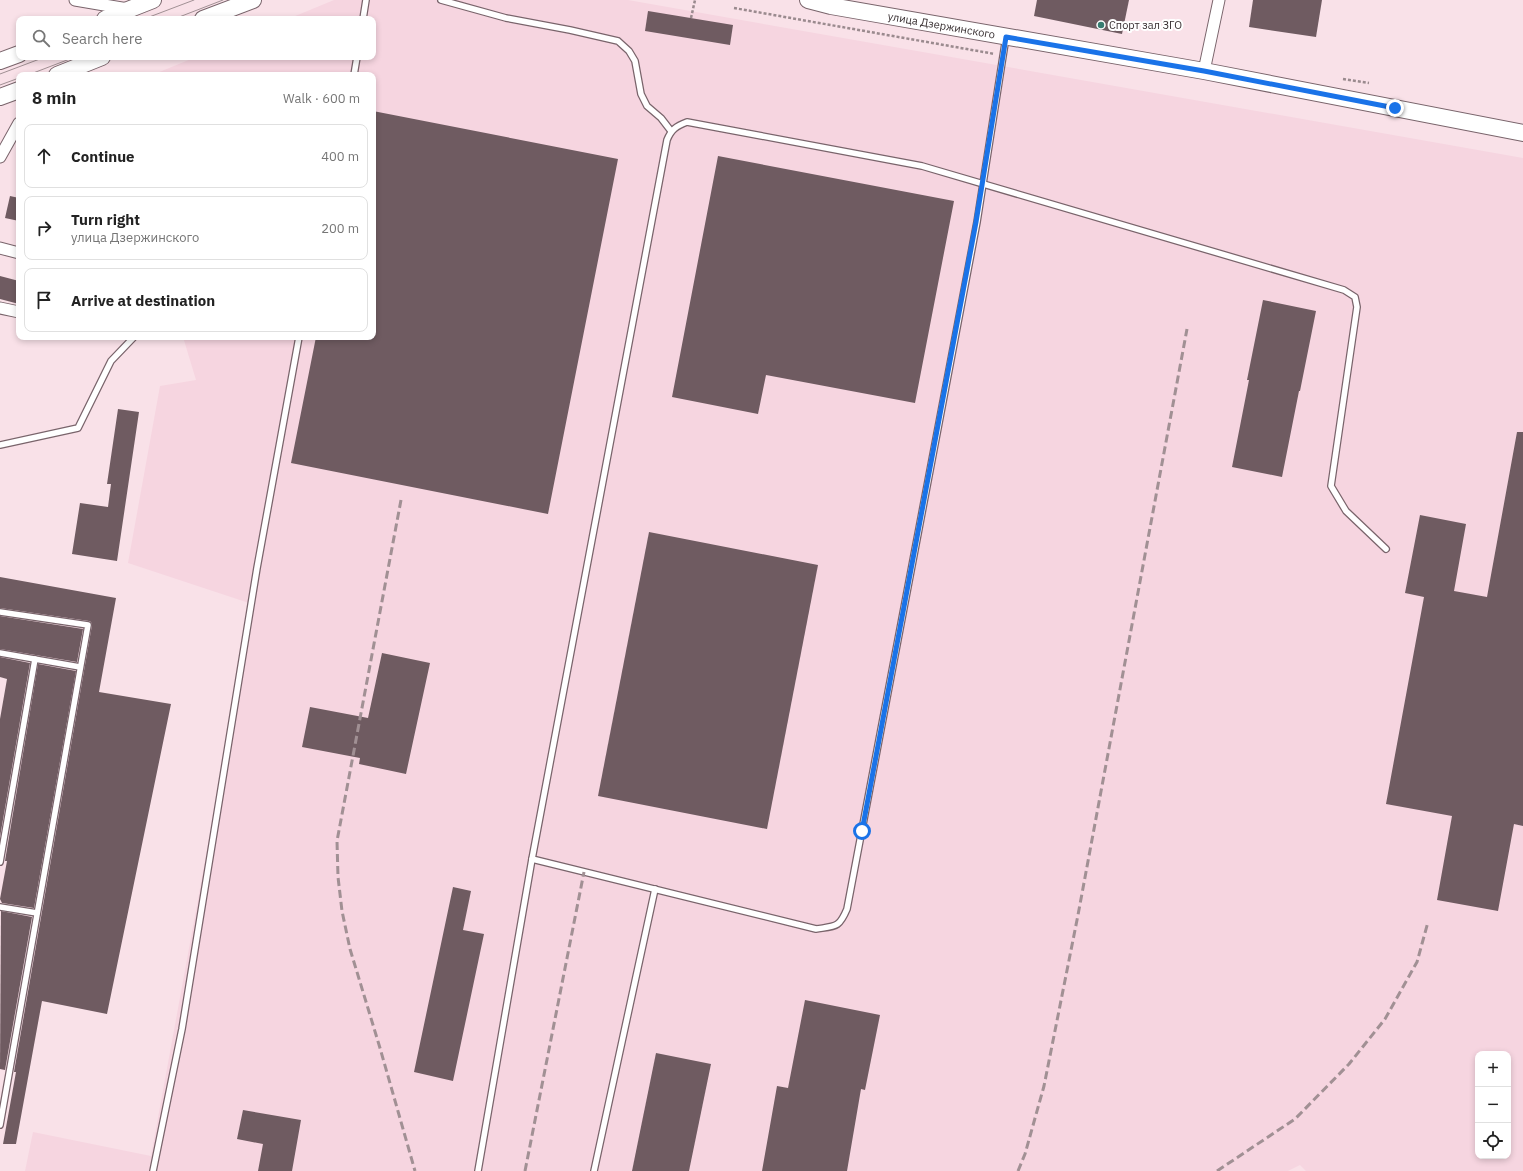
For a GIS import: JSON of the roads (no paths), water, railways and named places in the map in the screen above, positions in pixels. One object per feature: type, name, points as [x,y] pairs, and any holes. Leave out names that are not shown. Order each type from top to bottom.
[{"type":"street","points":[[75,0],[128,9]]},
{"type":"street","points":[[112,16],[153,0]]},
{"type":"street","points":[[211,16],[254,0]]},
{"type":"street","name":"улица Дзержинского","points":[[808,0],[831,6],[1204,71],[1523,133]]},
{"type":"street","points":[[1204,71],[1219,0]]},
{"type":"street","points":[[0,61],[16,55]]},
{"type":"street","points":[[64,72],[94,60]]},
{"type":"street","points":[[0,97],[16,91]]},
{"type":"street","points":[[0,157],[16,128]]},
{"type":"street","points":[[0,248],[16,252]]},
{"type":"street","points":[[0,308],[16,311]]},
{"type":"lane","points":[[363,16],[366,0]]},
{"type":"lane","points":[[441,0],[506,18],[618,41],[629,51],[635,61],[641,94],[647,106],[661,118],[671,131]]},
{"type":"lane","points":[[532,859],[816,929],[833,927],[841,922],[847,909],[975,230],[1006,37]]},
{"type":"lane","points":[[354,72],[356,60]]},
{"type":"lane","points":[[478,1171],[532,859],[667,140],[671,131],[678,125],[687,122],[922,166],[1344,290],[1355,297],[1357,307],[1331,486],[1346,511],[1386,549]]},
{"type":"lane","points":[[0,445],[78,428],[111,361],[131,340]]},
{"type":"lane","points":[[153,1171],[182,1029],[257,568],[298,340]]},
{"type":"lane","points":[[0,612],[88,625],[0,1125]]},
{"type":"lane","points":[[0,653],[80,667]]},
{"type":"lane","points":[[0,862],[35,659]]},
{"type":"lane","points":[[594,1171],[655,890]]},
{"type":"lane","points":[[0,907],[37,913]]},
{"type":"tram line","points":[[152,16],[194,0]]},
{"type":"tram line","points":[[182,16],[223,0]]},
{"type":"tram line","points":[[0,74],[37,60]]},
{"type":"tram line","points":[[36,72],[67,60]]},
{"type":"tram line","points":[[0,85],[16,79]]},
{"type":"railway","points":[[1018,1171],[1025,1154],[1044,1086],[1078,915],[1187,329]]},
{"type":"railway","points":[[401,500],[337,841],[338,877],[342,911],[350,949],[415,1171]]},
{"type":"railway","points":[[525,1171],[584,872]]},
{"type":"railway","points":[[1217,1171],[1295,1119],[1349,1064],[1385,1019],[1417,962],[1428,922]]},
{"type":"place","name":"Спорт зал ЗГО","points":[[1101,25]]}]
